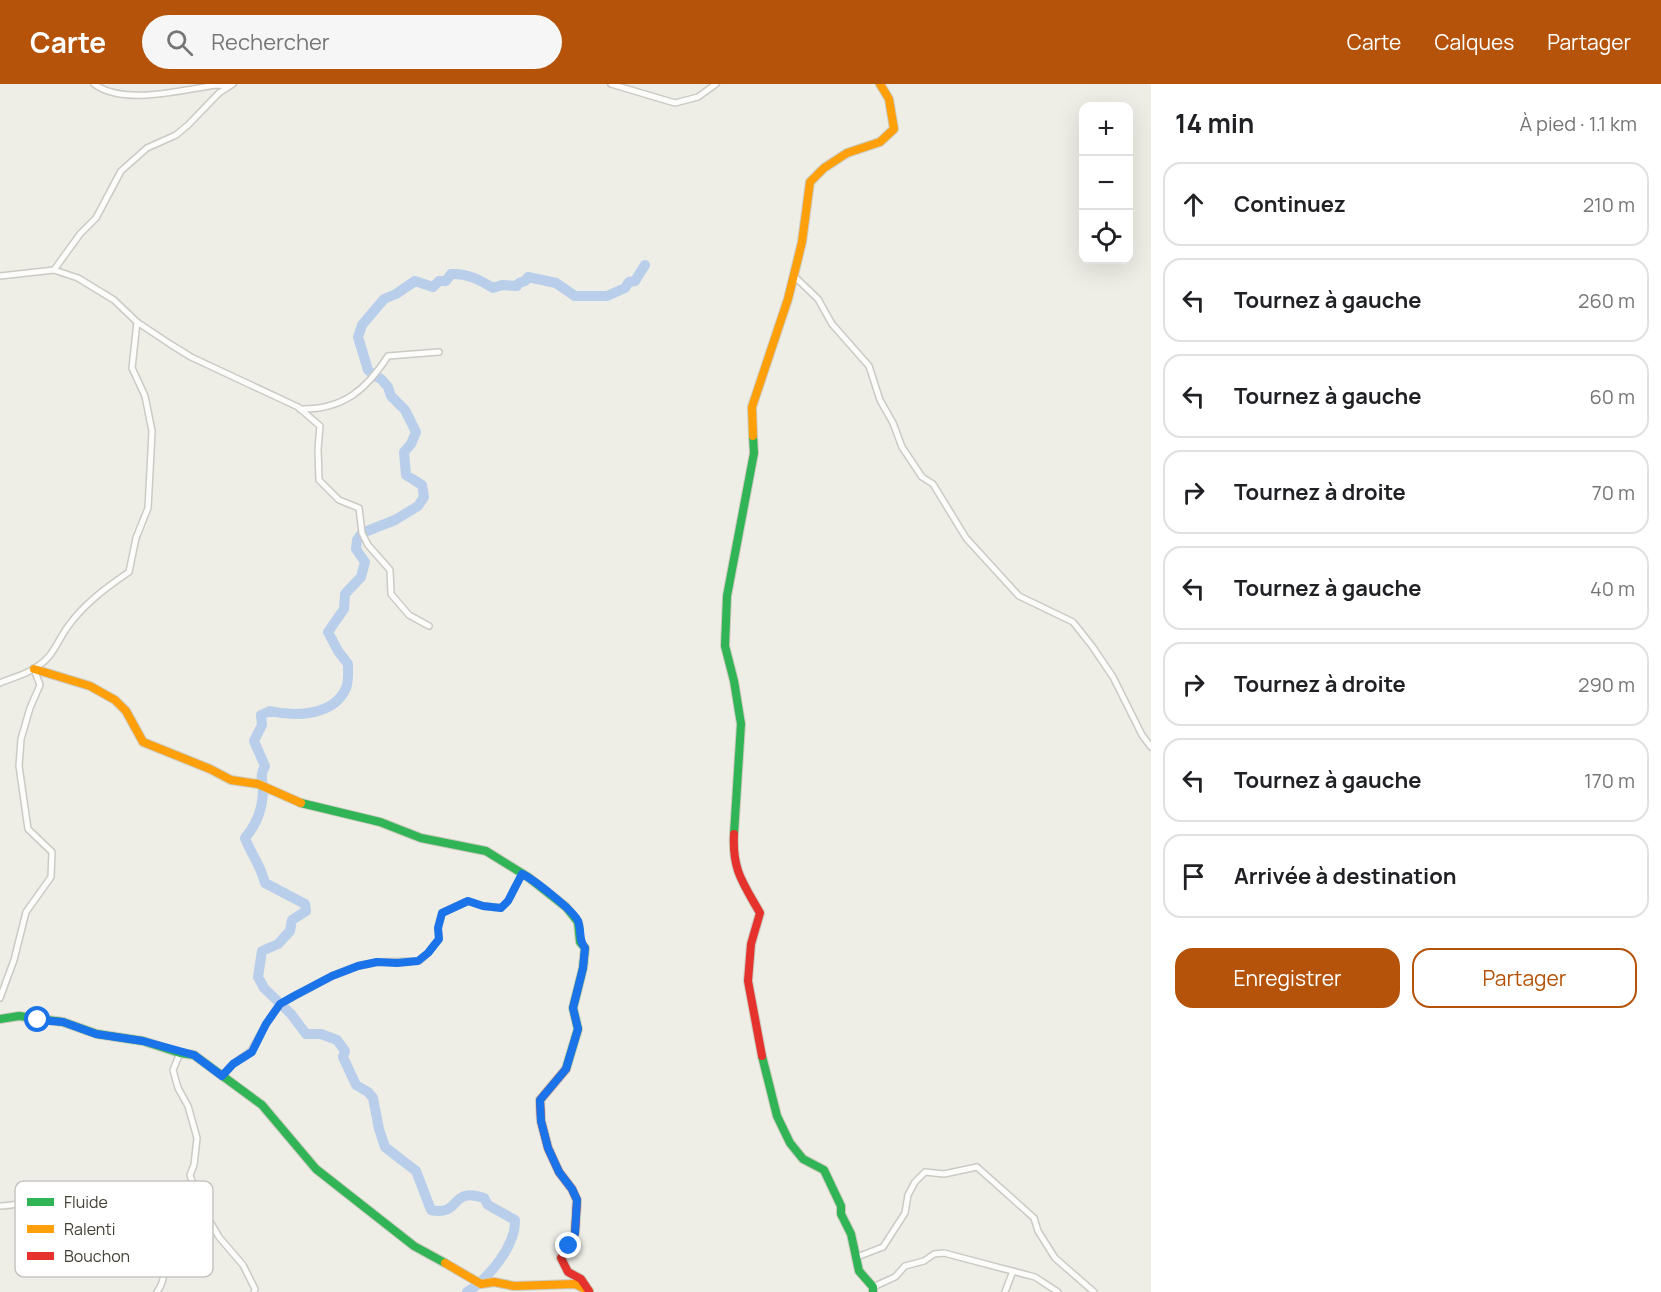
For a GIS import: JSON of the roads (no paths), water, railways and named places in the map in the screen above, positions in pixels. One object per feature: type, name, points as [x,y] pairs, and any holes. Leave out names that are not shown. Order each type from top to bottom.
[{"type":"street","points":[[94,84],[103,90],[136,96],[231,85]]},
{"type":"street","points":[[611,84],[675,103],[698,97],[716,84]]},
{"type":"street","points":[[880,84],[891,107],[894,129],[880,142],[847,153],[824,168],[810,182],[802,242],[794,276],[782,320],[752,407],[753,453],[727,596],[725,646],[741,724],[733,848],[737,873],[760,913],[751,944],[748,981],[758,1038],[777,1116],[790,1143],[803,1159],[824,1170],[841,1206],[841,1214],[851,1234],[860,1270],[873,1290],[895,1277],[905,1266],[944,1253],[1035,1277],[1058,1292]]},
{"type":"street","points":[[54,270],[80,234],[96,218],[121,171],[147,148],[176,135],[231,85]]},
{"type":"street","points":[[0,276],[54,270],[78,278],[114,300],[137,322],[191,357],[299,408],[320,426],[319,480],[339,500],[359,508],[362,533],[368,545],[390,570],[391,594],[409,615],[429,626]]},
{"type":"street","points":[[794,276],[818,299],[832,324],[869,366],[880,400],[893,423],[902,447],[922,477],[933,484],[966,538],[1019,596],[1073,622],[1113,677],[1142,735],[1151,747]]},
{"type":"street","points":[[0,683],[34,669],[54,651],[68,626],[81,610],[107,587],[129,572],[136,538],[148,508],[152,431],[145,396],[132,368],[137,322]]},
{"type":"street","points":[[299,408],[314,409],[336,404],[364,388],[388,356],[439,352]]},
{"type":"street","points":[[34,669],[90,686],[115,700],[126,711],[143,742],[188,759],[231,780],[258,784],[298,802],[380,822],[421,838],[486,851],[522,874],[566,907],[578,922],[580,942],[585,948],[583,968],[573,1008],[578,1029],[566,1069],[540,1100],[541,1121],[548,1148],[559,1172],[577,1200],[575,1233],[561,1258],[568,1272],[581,1279],[589,1292]]},
{"type":"street","points":[[0,998],[14,960],[26,912],[51,877],[52,852],[28,829],[19,766],[21,739],[39,685],[34,669]]},
{"type":"street","points":[[222,1076],[233,1064],[252,1052],[266,1024],[280,1004],[332,976],[358,966],[377,962],[418,961],[439,939],[438,928],[442,913],[468,901],[501,908],[511,896],[522,874]]},
{"type":"street","points":[[0,1019],[19,1016],[63,1022],[96,1034],[143,1041],[194,1055],[262,1106],[316,1169],[414,1246],[481,1284],[494,1282],[514,1286],[543,1286],[575,1284],[589,1292]]},
{"type":"street","points":[[180,1053],[172,1070],[178,1088],[188,1106],[197,1138],[194,1165],[190,1175],[192,1181]]},
{"type":"street","points":[[857,1257],[884,1247],[905,1213],[908,1195],[915,1182],[925,1172],[944,1174],[977,1167],[1034,1218],[1038,1231],[1055,1258],[1094,1292]]},
{"type":"street","points":[[0,1206],[15,1205]]},
{"type":"street","points":[[213,1227],[243,1265],[255,1289],[254,1292]]},
{"type":"street","points":[[1005,1292],[1013,1271]]},
{"type":"street","points":[[157,1292],[163,1284],[164,1277]]},
{"type":"waterway","points":[[467,1292],[484,1279],[506,1251],[514,1230],[515,1220],[488,1205],[484,1198],[473,1195],[460,1198],[447,1209],[431,1210],[416,1171],[385,1147],[373,1098],[356,1085],[343,1057],[345,1051],[337,1040],[321,1034],[306,1034],[291,1014],[264,988],[258,977],[262,951],[278,944],[290,931],[292,920],[306,911],[305,904],[265,883],[245,838],[253,827],[263,796],[262,775],[265,766],[254,741],[262,725],[261,715],[270,711],[291,714],[313,712],[333,704],[340,697],[347,685],[348,664],[328,632],[344,609],[345,594],[361,577],[365,562],[356,549],[357,540],[362,533],[395,520],[418,506],[424,497],[422,485],[406,475],[404,452],[411,444],[416,432],[405,410],[391,396],[388,387],[368,370],[358,337],[362,325],[384,299],[415,281],[433,287],[439,281],[446,281],[451,274],[457,274],[473,278],[493,288],[502,285],[517,286],[528,277],[556,283],[575,296],[607,296],[625,288],[629,282],[635,281],[645,265]]}]
